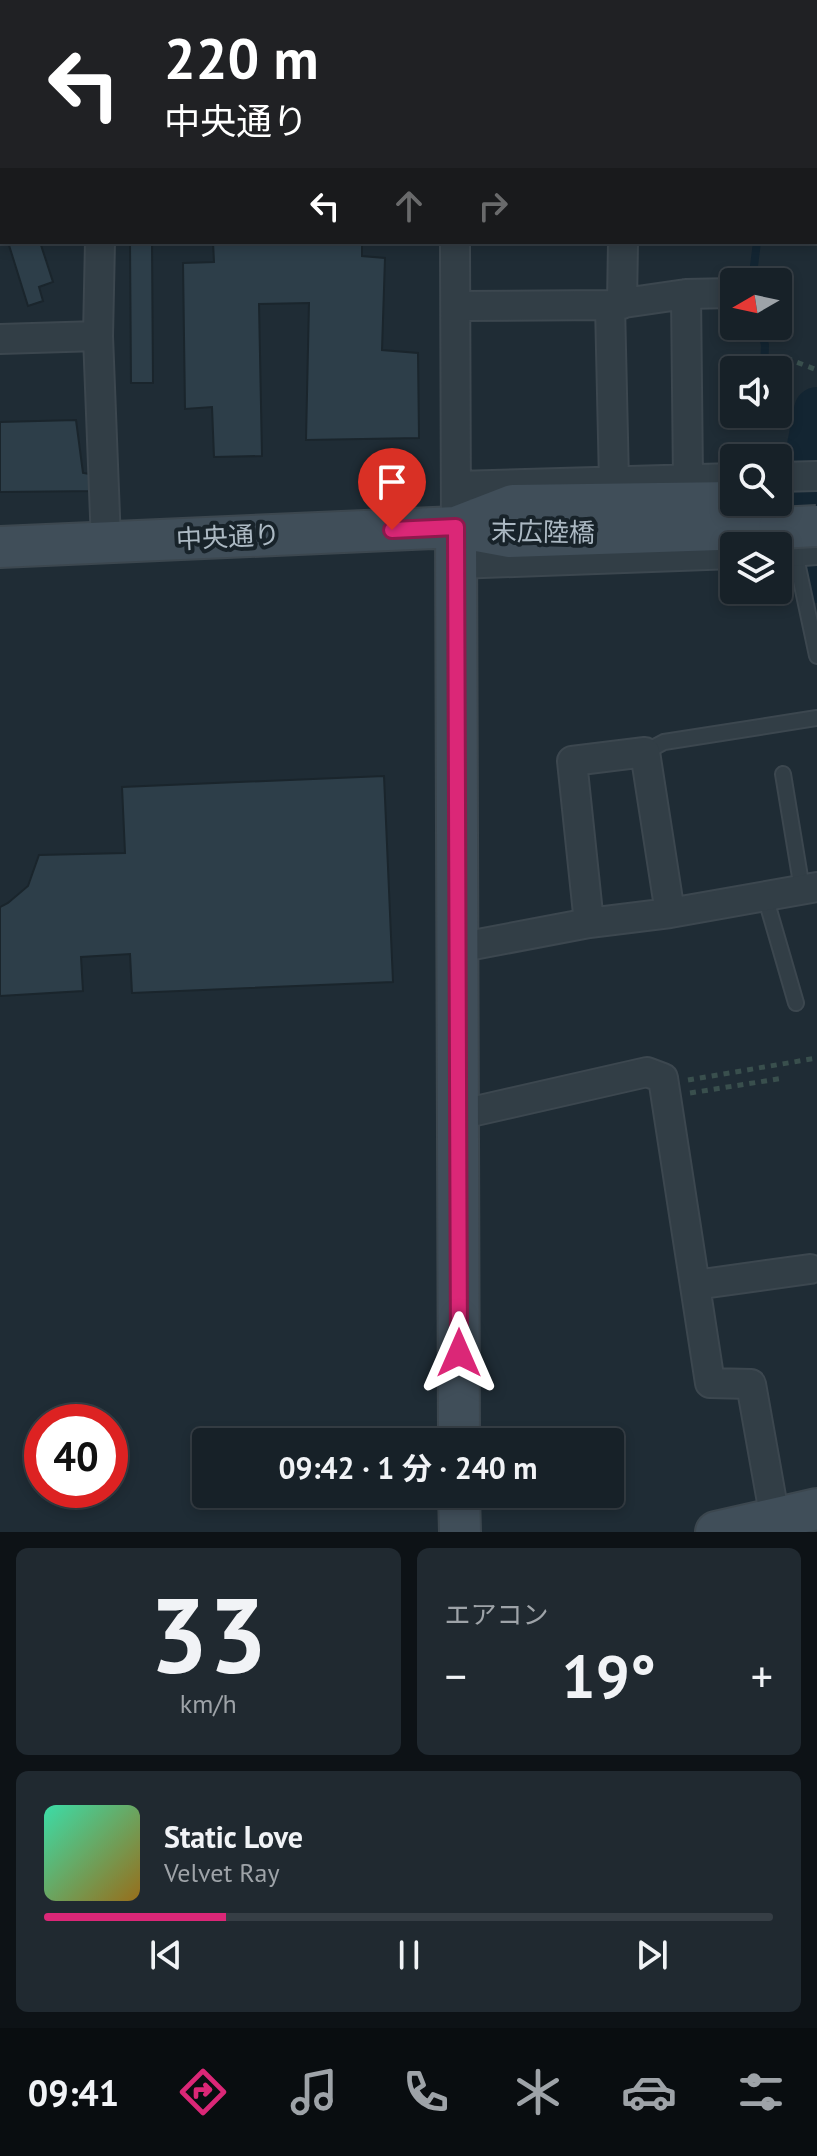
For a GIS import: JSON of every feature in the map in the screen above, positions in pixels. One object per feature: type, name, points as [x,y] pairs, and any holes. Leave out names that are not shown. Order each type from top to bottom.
[{"type":"street","points":[[100,244],[98,336],[106,542]]},
{"type":"street","points":[[455,244],[459,1428]]},
{"type":"street","points":[[614,482],[616,304],[623,244]]},
{"type":"street","points":[[456,306],[616,304],[686,294],[720,293]]},
{"type":"street","points":[[686,294],[688,480]]},
{"type":"street","points":[[0,339],[98,336]]},
{"type":"street","points":[[457,486],[720,479]]},
{"type":"street","name":"末広陸橋","points":[[456,546],[513,505],[720,502]]},
{"type":"street","name":"末広陸橋","points":[[456,546],[510,537],[796,517]]},
{"type":"street","name":"中央通り","points":[[0,547],[106,542],[456,546]]},
{"type":"street","points":[[456,546],[720,554]]},
{"type":"street","points":[[589,923],[572,761],[645,752],[670,913]]},
{"type":"street","points":[[457,948],[589,923],[670,913],[810,888]]},
{"type":"street","points":[[458,1115],[647,1072],[664,1087],[710,1383],[751,1384],[775,1519]]},
{"type":"street","points":[[695,1285],[810,1269]]},
{"type":"street","points":[[459,1508],[460,1532]]},
{"type":"street","points":[[716,1532],[817,1509]]},
{"type":"lane","points":[[796,517],[817,656]]},
{"type":"lane","points":[[645,752],[664,742],[817,718]]},
{"type":"lane","points":[[783,774],[810,888]]},
{"type":"lane","points":[[765,896],[796,1003]]},
{"type":"path","points":[[792,361],[817,370]]},
{"type":"path","points":[[664,1087],[681,1081],[817,1058]]},
{"type":"path","points":[[664,1087],[784,1078]]},
{"type":"building","points":[[9,244],[41,244],[53,282],[39,287],[43,301],[28,306]]},
{"type":"building","points":[[130,244],[152,244],[153,383],[131,383]]},
{"type":"building","points":[[213,244],[362,244],[362,256],[385,258],[382,350],[418,353],[419,438],[306,440],[309,303],[259,304],[262,456],[214,457],[212,407],[185,409],[183,263],[214,262]]},
{"type":"building","points":[[76,420],[83,473],[96,475],[97,491],[0,492],[0,422]]},
{"type":"building","points":[[384,776],[393,982],[132,993],[130,954],[81,957],[83,991],[0,996],[0,907],[28,886],[39,855],[125,853],[122,787]]},
{"type":"waterway","points":[[754,268],[757,244]]},
{"type":"waterway","points":[[764,340],[765,356]]},
{"type":"waterway","points":[[817,410],[807,461],[813,563],[817,580]]},
{"type":"route","points":[[392,530],[456,527],[459,1353]]}]
